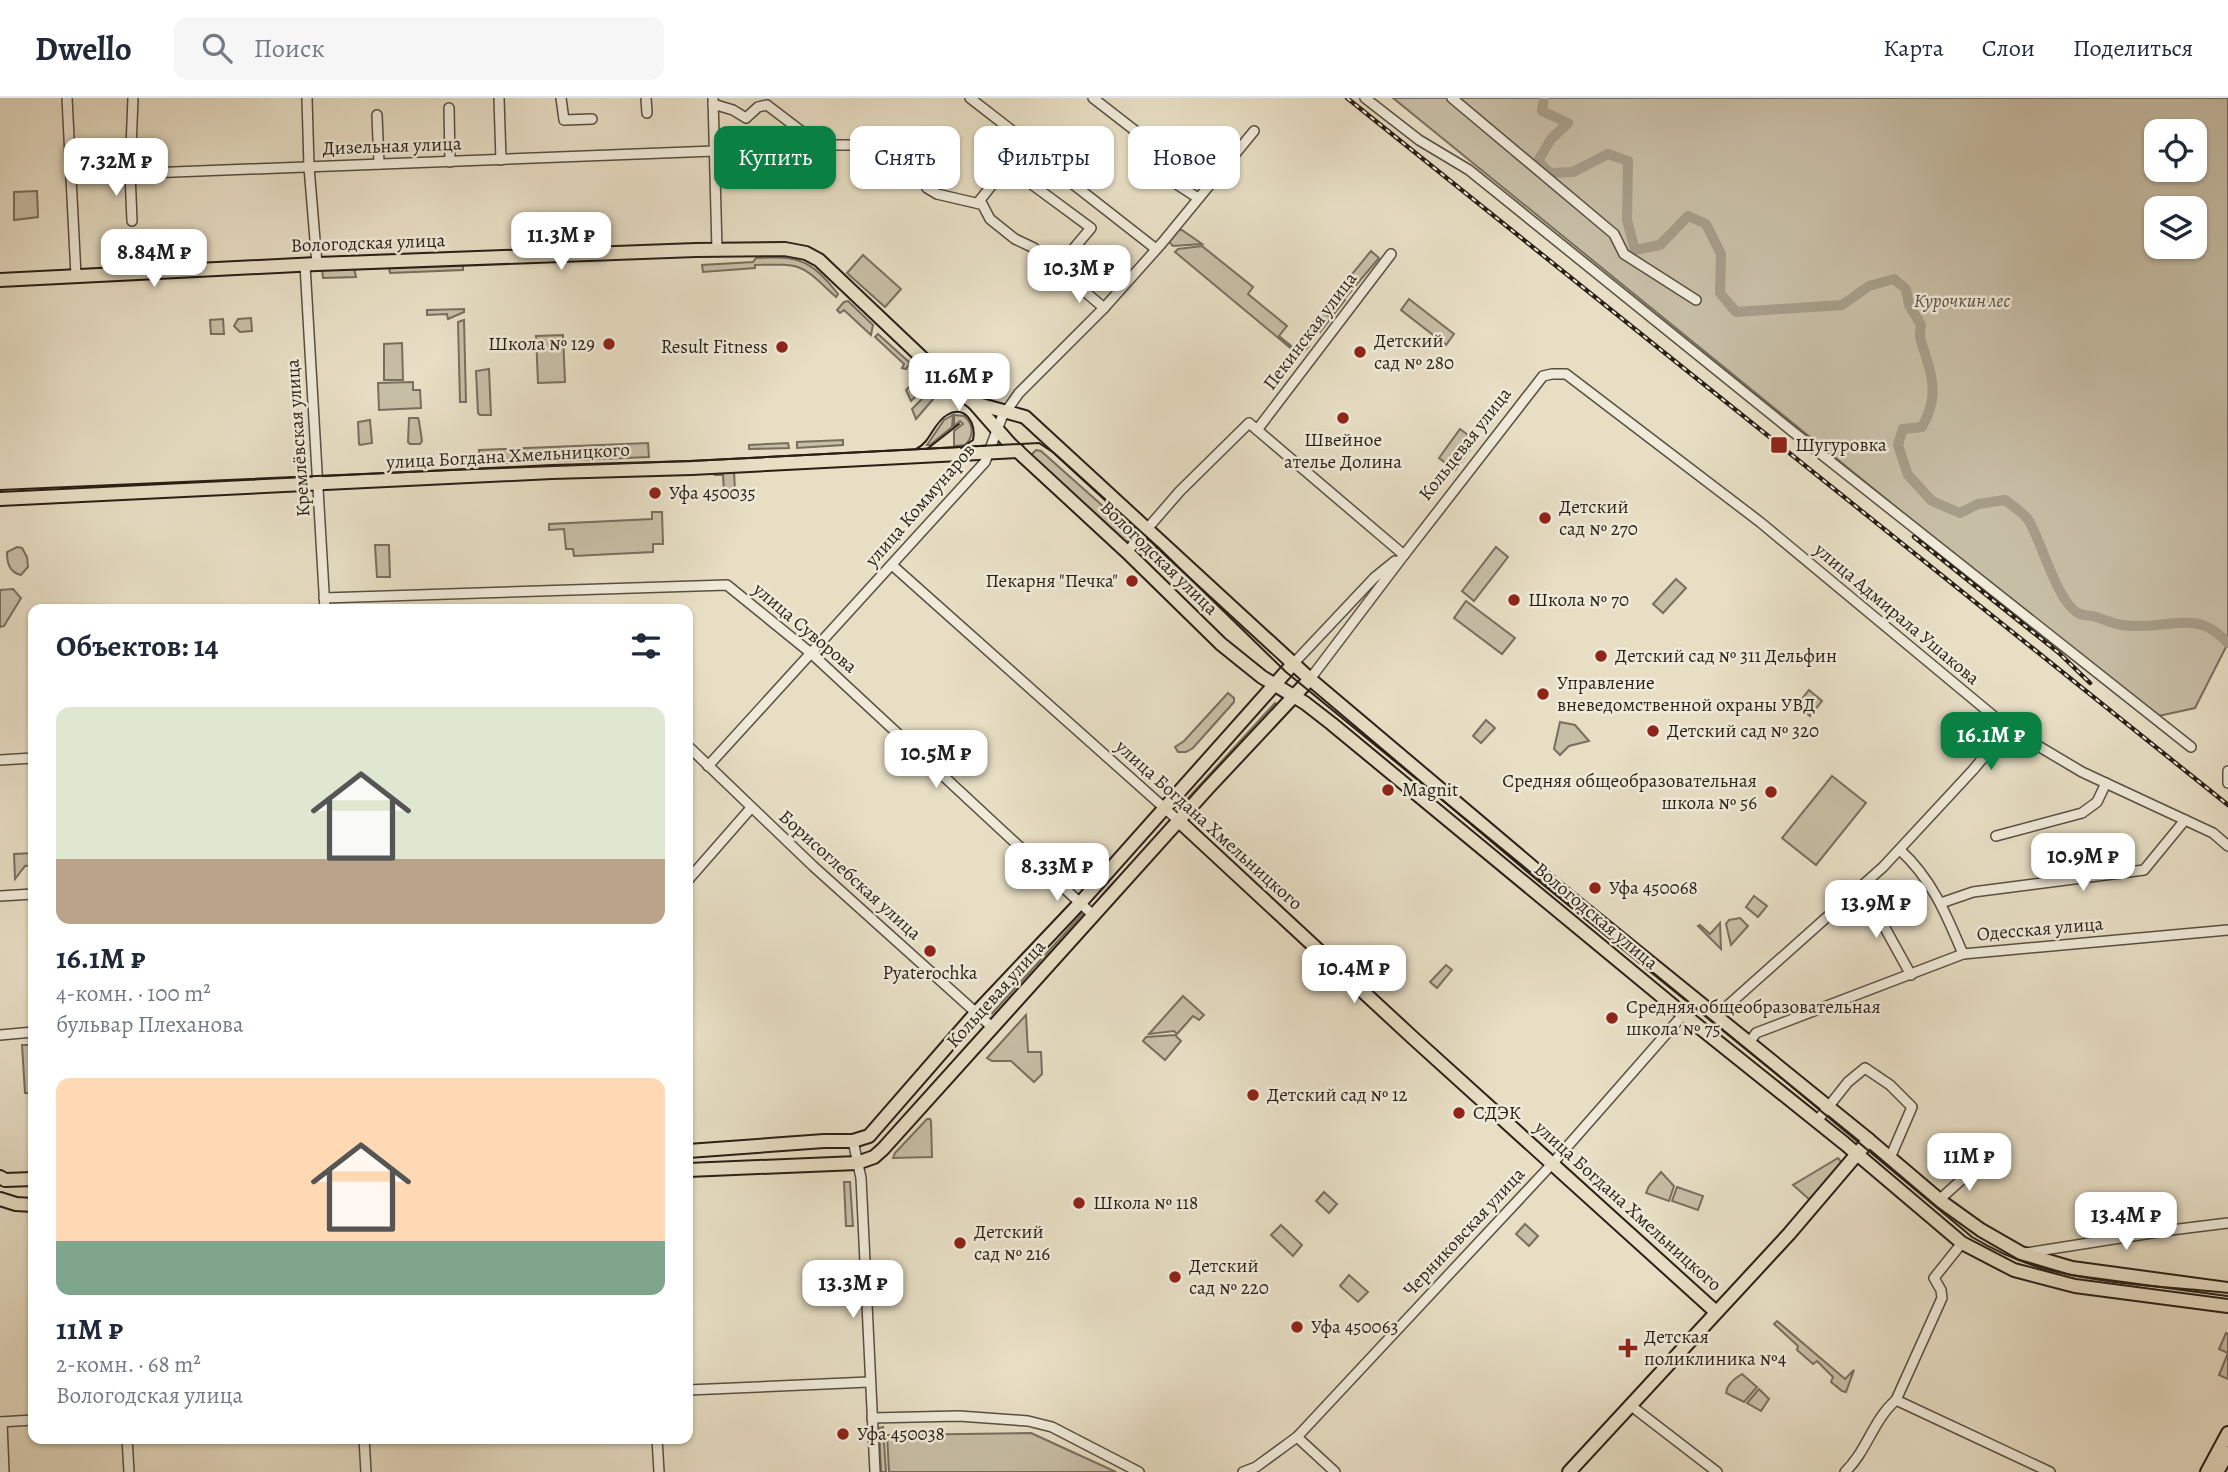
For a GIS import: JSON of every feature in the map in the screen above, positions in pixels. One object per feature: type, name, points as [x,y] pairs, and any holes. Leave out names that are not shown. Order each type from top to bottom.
[{"type":"main road","name":"Вологодская улица","points":[[0,279],[717,250],[785,249],[806,253],[819,260],[953,387],[974,403],[1018,451],[1221,644],[1262,677],[1332,724],[1962,1243],[2014,1270],[2075,1286],[2228,1306]]},
{"type":"main road","name":"Вологодская улица","points":[[974,403],[1025,417],[1310,679],[1628,945],[1939,1199],[1981,1230],[2021,1254],[2072,1268],[2228,1289]]},
{"type":"main road","name":"улица Богдана Хмельницкого","points":[[0,499],[1018,451]]},
{"type":"main road","name":"Кольцевая улица","points":[[853,1141],[869,1136],[976,1013],[1081,902],[1293,664]]},
{"type":"main road","name":"Кольцевая улица","points":[[693,1170],[857,1163],[874,1157],[1310,679]]},
{"type":"main road","name":"улица Богдана Хмельницкого","points":[[1179,821],[1716,1312]]},
{"type":"main road","points":[[1569,1472],[1789,1234],[1869,1140]]},
{"type":"main road","points":[[693,1151],[853,1141]]},
{"type":"main road","points":[[0,1177],[5,1180],[28,1179]]},
{"type":"main road","points":[[0,1199],[28,1205]]},
{"type":"main road","points":[[2207,1472],[2228,1433]]},
{"type":"main road","points":[[2217,1472],[2228,1453]]},
{"type":"street","points":[[67,98],[76,276]]},
{"type":"street","points":[[132,221],[130,173],[133,98]]},
{"type":"street","name":"Кремлёвская улица","points":[[307,98],[325,604]]},
{"type":"street","points":[[499,98],[501,160]]},
{"type":"street","points":[[561,98],[564,120],[592,119]]},
{"type":"street","points":[[646,98],[646,113]]},
{"type":"street","points":[[970,98],[1005,126]]},
{"type":"street","points":[[1093,98],[1178,164],[1167,178],[1198,198]]},
{"type":"street","points":[[1365,98],[1419,140],[1469,170],[1792,431],[2191,747]]},
{"type":"street","points":[[1452,98],[1614,234],[1624,254],[1696,300]]},
{"type":"street","points":[[714,151],[713,101],[746,118],[758,107],[768,105],[809,137],[833,145],[896,145],[909,156],[927,188],[937,194],[980,204]]},
{"type":"street","points":[[449,108],[450,162]]},
{"type":"street","points":[[377,115],[379,164]]},
{"type":"street","name":"улица Коммунаров","points":[[708,766],[985,462],[996,429],[1005,411],[1019,393],[1104,308],[1254,131]]},
{"type":"street","name":"Дизельная улица","points":[[72,176],[714,151]]},
{"type":"street","points":[[715,189],[717,250]]},
{"type":"street","points":[[987,189],[981,196],[980,204],[990,219],[1016,239],[1034,248],[1104,308]]},
{"type":"street","points":[[1038,189],[1091,228],[1058,267]]},
{"type":"street","points":[[1079,189],[1156,249]]},
{"type":"street","name":"Пекинская улица","points":[[1257,430],[1391,254]]},
{"type":"street","name":"Кольцевая улица","points":[[1310,679],[1543,376],[1566,374]]},
{"type":"street","name":"улица Адмирала Ушакова","points":[[1566,374],[1760,522],[2008,728],[2082,772],[2213,833],[2228,844]]},
{"type":"street","points":[[1127,552],[1180,491],[1249,423],[1404,555]]},
{"type":"street","name":"Кольцевая улица","points":[[1293,664],[1374,578],[1404,555]]},
{"type":"street","name":"улица Богдана Хмельницкого","points":[[892,565],[1179,821]]},
{"type":"street","name":"улица Суворова","points":[[324,598],[727,585],[812,654],[1093,915]]},
{"type":"street","points":[[1720,1019],[1730,1004],[1900,850],[2008,728]]},
{"type":"street","name":"Борисоглебская улица","points":[[693,751],[751,808],[992,1027]]},
{"type":"street","points":[[0,760],[28,758]]},
{"type":"street","points":[[2228,771],[2228,783]]},
{"type":"street","points":[[1996,836],[2082,813],[2097,802],[2106,783]]},
{"type":"street","points":[[693,874],[751,808]]},
{"type":"street","points":[[1941,903],[1973,892],[2144,870],[2185,820]]},
{"type":"street","points":[[1900,850],[1915,863],[1941,903],[1963,954]]},
{"type":"street","points":[[0,896],[28,894]]},
{"type":"street","points":[[1847,899],[1880,919],[1911,975]]},
{"type":"street","name":"Одесская улица","points":[[1749,1042],[1756,1033],[1963,954],[2228,930]]},
{"type":"street","name":"Черниковская улица","points":[[1243,1472],[1297,1437],[1552,1164],[1696,1000]]},
{"type":"street","points":[[0,1035],[28,1032]]},
{"type":"street","points":[[1817,1121],[1848,1082],[1865,1068],[1890,1085],[1912,1107],[1890,1158]]},
{"type":"street","points":[[853,1141],[862,1190],[875,1472]]},
{"type":"street","points":[[1939,1199],[1968,1174],[1991,1170]]},
{"type":"street","points":[[2021,1254],[2228,1223]]},
{"type":"street","points":[[1845,1472],[1863,1450],[1884,1413],[1896,1401],[1942,1297],[1934,1278],[1962,1243]]},
{"type":"street","points":[[693,1390],[869,1382]]},
{"type":"street","points":[[1896,1401],[2050,1472]]},
{"type":"street","points":[[1630,1405],[1717,1472]]},
{"type":"street","points":[[872,1418],[959,1416],[1028,1421],[1052,1427],[1139,1472]]},
{"type":"street","points":[[4,1472],[1,1422],[28,1420]]},
{"type":"street","points":[[1297,1437],[1335,1472]]},
{"type":"street","points":[[127,1444],[129,1472]]},
{"type":"street","points":[[364,1444],[366,1472]]},
{"type":"street","points":[[657,1444],[659,1472]]},
{"type":"green space","name":"Курочкин лес","points":[[1393,98],[2228,98],[2228,643],[2195,708],[2154,717]]},
{"type":"green space","points":[[37,191],[38,217],[14,220],[14,192]]},
{"type":"green space","points":[[1179,230],[1202,244],[1173,246],[1169,242]]},
{"type":"green space","points":[[1202,246],[1253,287],[1248,294],[1287,326],[1279,336],[1295,349],[1307,335],[1309,346],[1300,356],[1175,252],[1178,249]]},
{"type":"green space","points":[[1371,251],[1379,258],[1346,297],[1338,291]]},
{"type":"green space","points":[[863,255],[901,289],[885,307],[847,273]]},
{"type":"green space","points":[[756,258],[783,258],[803,262],[819,273],[838,294],[836,297],[808,272],[793,266],[755,265],[755,268],[703,272],[702,265],[753,262]]},
{"type":"green space","points":[[463,264],[463,270],[390,273],[389,268]]},
{"type":"green space","points":[[354,268],[356,277],[323,278],[322,269]]},
{"type":"green space","points":[[1336,293],[1345,300],[1334,314],[1325,307]]},
{"type":"green space","points":[[1409,299],[1454,334],[1446,345],[1401,310]]},
{"type":"green space","points":[[848,301],[873,325],[871,335],[844,310],[840,313],[837,310]]},
{"type":"green space","points":[[464,309],[464,312],[448,319],[447,314],[427,315],[427,310]]},
{"type":"green space","points":[[1322,311],[1331,318],[1320,332],[1311,325]]},
{"type":"green space","points":[[251,318],[252,331],[240,332],[234,326],[238,319]]},
{"type":"green space","points":[[223,319],[224,334],[211,334],[210,320]]},
{"type":"green space","points":[[464,320],[466,402],[460,402],[458,322]]},
{"type":"green space","points":[[878,334],[910,363],[906,369],[902,368],[904,364],[875,337]]},
{"type":"green space","points":[[563,335],[565,382],[538,383],[536,336]]},
{"type":"green space","points":[[402,343],[403,380],[384,380],[384,344]]},
{"type":"green space","points":[[489,369],[491,415],[480,415],[476,371]]},
{"type":"green space","points":[[921,371],[931,381],[911,401],[906,390]]},
{"type":"green space","points":[[413,382],[413,390],[420,390],[421,408],[379,410],[378,383]]},
{"type":"green space","points":[[936,385],[941,390],[916,419],[912,409]]},
{"type":"green space","points":[[953,415],[952,427],[927,445],[944,420]]},
{"type":"green space","points":[[954,415],[964,416],[971,427],[970,438],[965,445],[954,446],[954,431],[963,424],[960,421],[954,426]]},
{"type":"green space","points":[[409,418],[418,418],[422,441],[420,444],[408,442]]},
{"type":"green space","points":[[370,420],[372,443],[360,445],[358,422]]},
{"type":"green space","points":[[1460,429],[1476,441],[1455,470],[1439,458]]},
{"type":"green space","points":[[843,440],[843,445],[797,448],[797,442]]},
{"type":"green space","points":[[648,443],[649,457],[480,464],[479,450]]},
{"type":"green space","points":[[788,443],[789,448],[749,449],[749,445]]},
{"type":"green space","points":[[1036,450],[1041,451],[1132,532],[1133,536],[1123,542],[1031,458]]},
{"type":"green space","points":[[718,469],[734,470],[735,492],[724,492],[723,475],[715,475]]},
{"type":"green space","points":[[652,512],[662,512],[663,544],[653,544],[653,552],[574,556],[573,549],[566,549],[564,529],[549,530],[549,524],[652,519]]},
{"type":"green space","points":[[375,545],[389,545],[390,577],[377,577]]},
{"type":"green space","points":[[17,547],[22,548],[27,557],[28,567],[21,575],[11,569],[8,560],[7,552]]},
{"type":"green space","points":[[1496,547],[1508,557],[1474,601],[1462,591]]},
{"type":"green space","points":[[1676,579],[1686,588],[1663,613],[1653,604]]},
{"type":"green space","points":[[13,589],[21,598],[4,626],[0,627],[0,590]]},
{"type":"green space","points":[[1466,601],[1515,638],[1502,654],[1454,618]]},
{"type":"green space","points":[[1809,690],[1822,701],[1810,716],[1797,705]]},
{"type":"green space","points":[[1228,693],[1234,698],[1234,702],[1193,748],[1178,752],[1175,747],[1184,741]]},
{"type":"green space","points":[[1275,703],[1278,706],[1180,814],[1176,811]]},
{"type":"green space","points":[[1486,720],[1495,728],[1481,743],[1473,736]]},
{"type":"green space","points":[[1560,722],[1575,725],[1589,741],[1569,746],[1560,755],[1554,749]]},
{"type":"green space","points":[[1832,776],[1866,803],[1816,865],[1782,838]]},
{"type":"green space","points":[[28,853],[28,866],[15,879],[14,854]]},
{"type":"green space","points":[[1754,896],[1767,906],[1758,917],[1746,907]]},
{"type":"green space","points":[[1083,913],[1085,916],[992,1020],[987,1019]]},
{"type":"green space","points":[[1740,918],[1748,926],[1731,945],[1726,924],[1729,920]]},
{"type":"green space","points":[[1720,923],[1721,949],[1698,926],[1710,934]]},
{"type":"green space","points":[[1446,965],[1452,970],[1437,988],[1430,982]]},
{"type":"green space","points":[[1183,996],[1204,1015],[1199,1020],[1193,1016],[1177,1034],[1174,1031],[1149,1034]]},
{"type":"green space","points":[[1026,1015],[1028,1052],[1041,1052],[1042,1074],[1034,1082],[1011,1061],[992,1061],[987,1058]]},
{"type":"green space","points":[[1175,1035],[1181,1041],[1165,1060],[1143,1041],[1146,1037]]},
{"type":"green space","points":[[22,1045],[28,1045],[28,1093],[25,1093]]},
{"type":"green space","points":[[927,1119],[931,1121],[932,1157],[893,1158],[895,1153]]},
{"type":"green space","points":[[1838,1158],[1842,1163],[1810,1200],[1793,1185]]},
{"type":"green space","points":[[1661,1172],[1674,1186],[1669,1201],[1646,1193]]},
{"type":"green space","points":[[844,1182],[850,1182],[853,1226],[846,1226]]},
{"type":"green space","points":[[1677,1187],[1703,1196],[1698,1210],[1672,1201]]},
{"type":"green space","points":[[1324,1192],[1337,1204],[1329,1213],[1316,1201]]},
{"type":"green space","points":[[1525,1224],[1538,1236],[1529,1246],[1516,1234]]},
{"type":"green space","points":[[1281,1225],[1302,1245],[1293,1256],[1271,1235]]},
{"type":"green space","points":[[1349,1275],[1368,1292],[1358,1302],[1340,1286]]},
{"type":"green space","points":[[1777,1321],[1845,1379],[1854,1370],[1846,1392],[1831,1382],[1833,1377],[1817,1361],[1813,1364],[1797,1350],[1798,1346],[1774,1324]]},
{"type":"green space","points":[[2226,1333],[2228,1334],[2228,1353],[2219,1349]]},
{"type":"green space","points":[[2228,1353],[2228,1379],[2219,1375]]},
{"type":"green space","points":[[1742,1374],[1757,1387],[1744,1402],[1726,1393],[1734,1379]]},
{"type":"green space","points":[[1759,1389],[1769,1399],[1761,1411],[1747,1403]]},
{"type":"green space","points":[[883,1427],[886,1472],[881,1472],[879,1428]]},
{"type":"green space","points":[[1031,1433],[1116,1472],[889,1472],[887,1435]]},
{"type":"waterway","name":"Шугуровка","points":[[1544,98],[1542,111],[1568,123],[1551,139],[1538,161],[1550,173],[1573,172],[1608,154],[1628,161],[1627,220],[1635,250],[1660,245],[1688,216],[1706,224],[1721,254],[1720,293],[1736,312],[1842,305],[1869,286],[1894,279],[1906,289],[1909,305],[1921,325],[1920,338],[1933,393],[1922,427],[1903,429],[1898,445],[1908,475],[1932,501],[1960,513],[1978,504],[2005,500],[2018,510],[2029,521],[2065,599],[2080,614],[2126,625],[2196,623],[2217,633],[2228,643]]},
{"type":"tram line","points":[[916,449],[925,442],[942,418],[953,412],[968,417],[973,428],[973,440],[961,448]]},
{"type":"tram line","points":[[927,449],[959,424]]},
{"type":"tram line","points":[[0,490],[689,461],[1039,443],[1054,453],[1160,549],[1286,672],[1972,1237],[2015,1259],[2050,1270],[2124,1283],[2228,1293]]},
{"type":"railway","points":[[1347,98],[2228,805]]},
{"type":"railway","points":[[1914,537],[2059,653],[2090,683]]},
{"type":"place","name":"Школа № 129","points":[[609,344]]},
{"type":"place","name":"Result Fitness","points":[[782,347]]},
{"type":"place","name":"Детский сад № 280","points":[[1360,352]]},
{"type":"place","name":"Швейное ателье Долина","points":[[1343,418]]},
{"type":"place","name":"Шугуровка","points":[[1779,445]]},
{"type":"place","name":"Уфа 450035","points":[[655,493]]},
{"type":"place","name":"Детский сад № 270","points":[[1545,518]]},
{"type":"place","name":"Пекарня \"Печка\"","points":[[1132,581]]},
{"type":"place","name":"Школа № 70","points":[[1514,600]]},
{"type":"place","name":"Детский сад № 311 Дельфин","points":[[1601,656]]},
{"type":"place","name":"Управление вневедомственной охраны УВД","points":[[1543,694]]},
{"type":"place","name":"Детский сад № 320","points":[[1653,731]]},
{"type":"place","name":"Magnit","points":[[1388,790]]},
{"type":"place","name":"Средняя общеобразовательная школа № 56","points":[[1771,792]]},
{"type":"place","name":"Уфа 450068","points":[[1595,888]]},
{"type":"place","name":"Pyaterochka","points":[[930,951]]},
{"type":"place","name":"Средняя общеобразовательная школа № 75","points":[[1612,1018]]},
{"type":"place","name":"Детский сад № 12","points":[[1253,1095]]},
{"type":"place","name":"СДЭК","points":[[1459,1113]]},
{"type":"place","name":"Школа № 118","points":[[1079,1203]]},
{"type":"place","name":"Детский сад № 216","points":[[960,1243]]},
{"type":"place","name":"Детский сад № 220","points":[[1175,1277]]},
{"type":"place","name":"Уфа 450063","points":[[1297,1327]]},
{"type":"place","name":"Детская поликлиника №4","points":[[1628,1348]]},
{"type":"place","name":"Уфа 450038","points":[[843,1434]]}]
